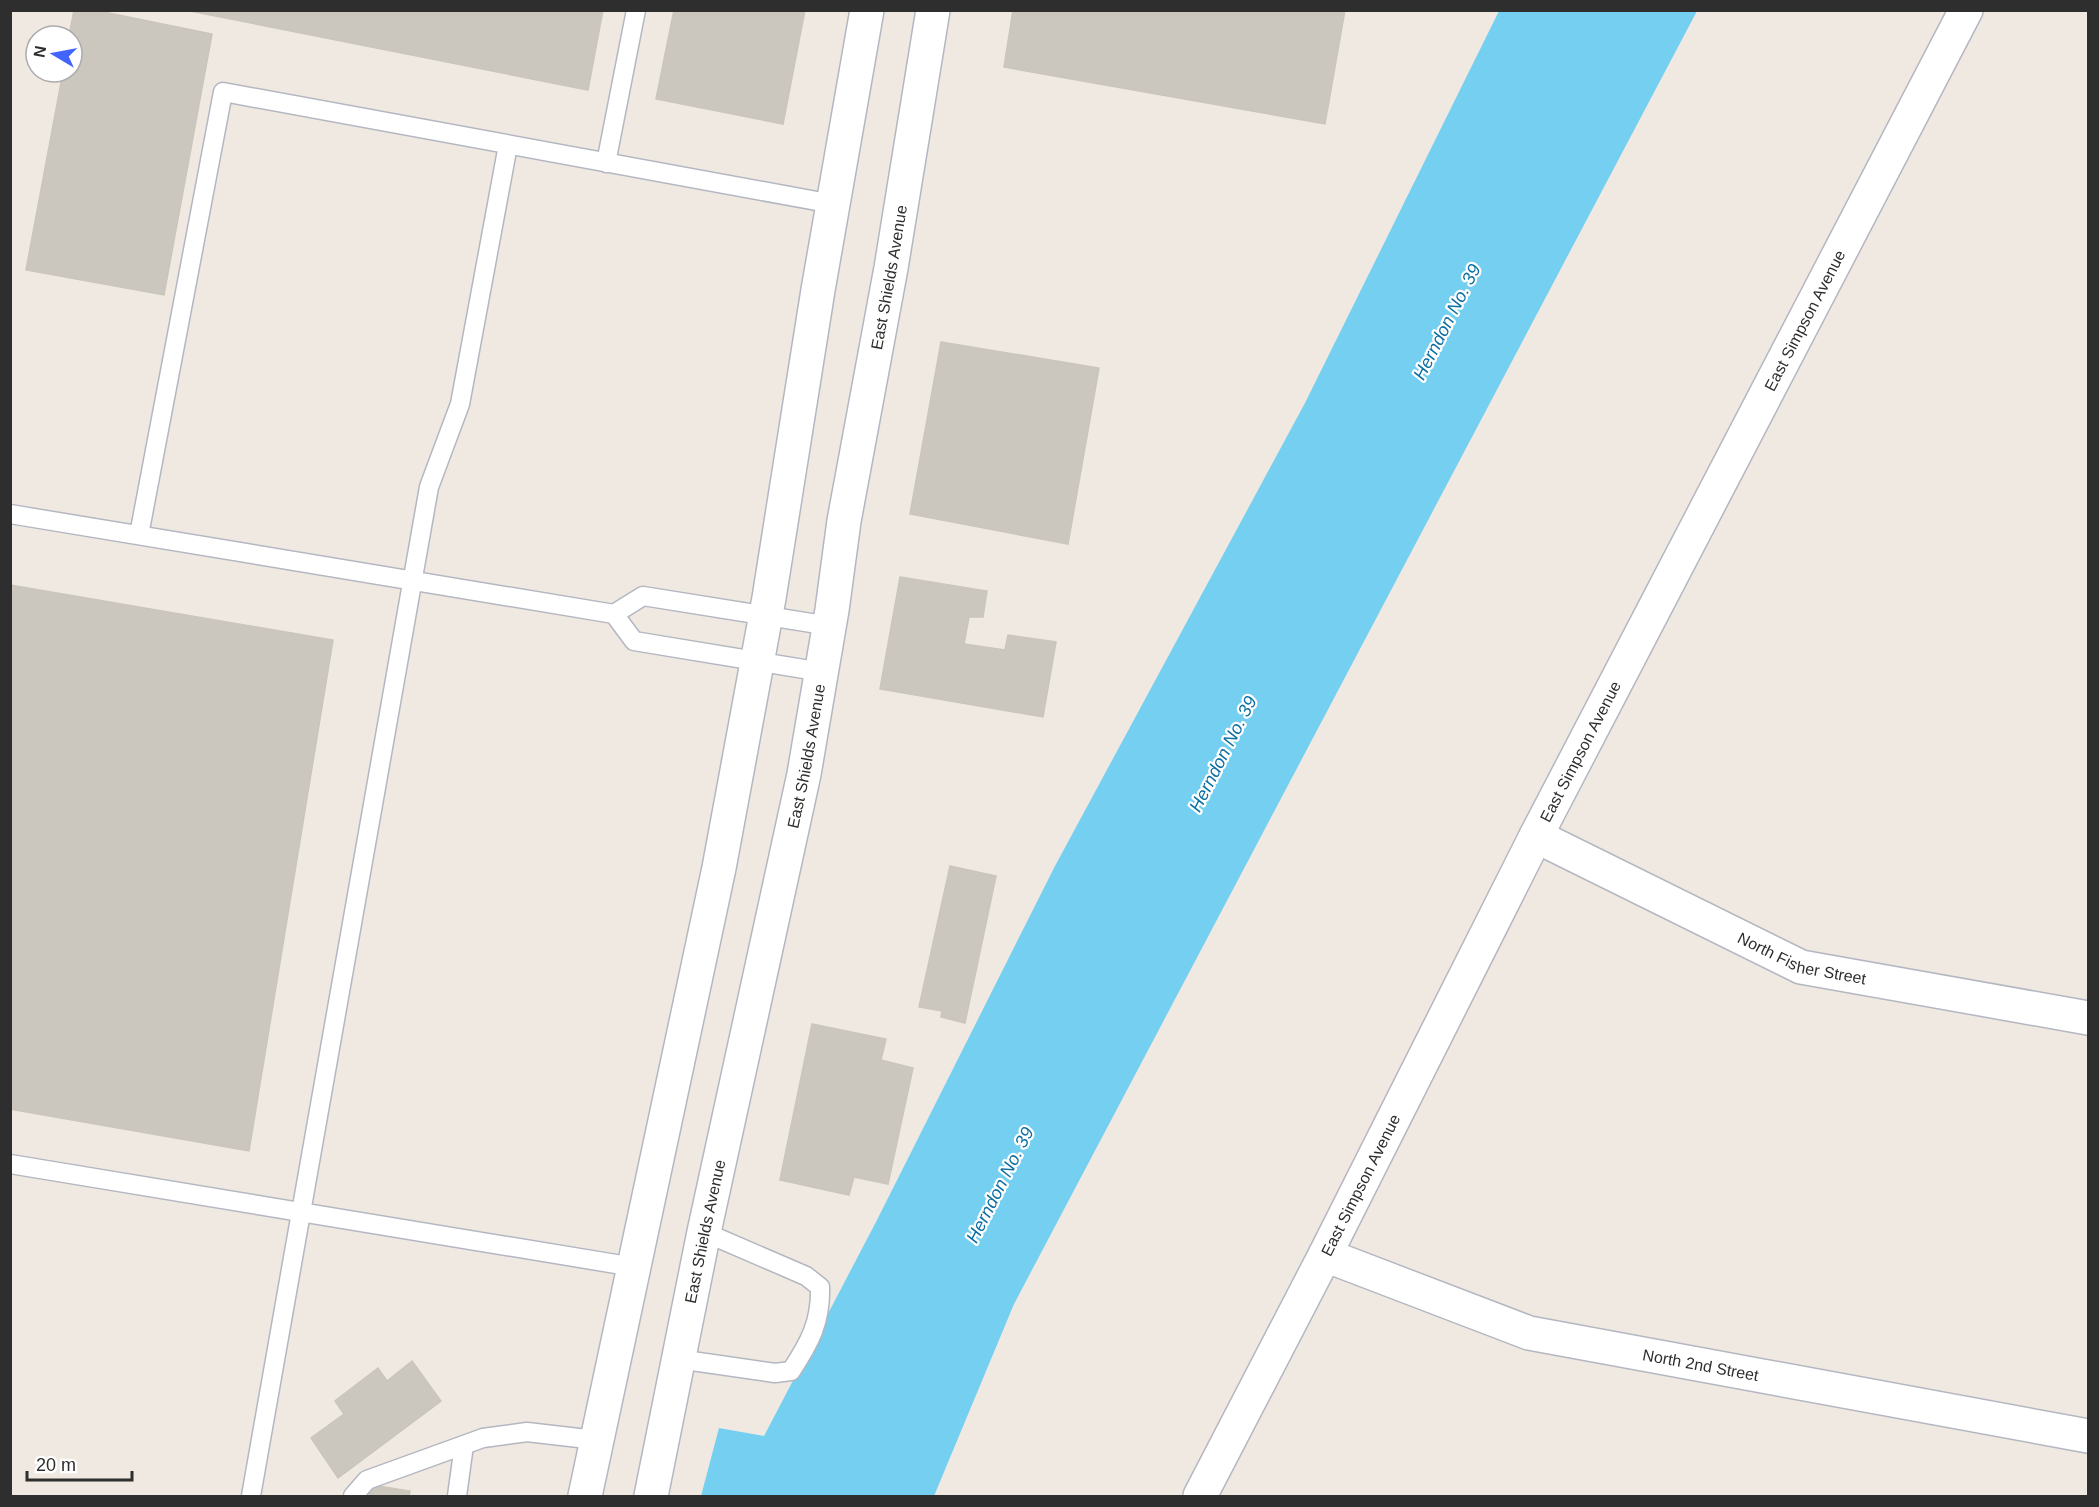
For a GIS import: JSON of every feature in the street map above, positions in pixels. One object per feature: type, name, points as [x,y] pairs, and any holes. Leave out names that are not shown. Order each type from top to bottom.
[{"type":"main road","points":[[585,1497],[719,867],[758,662],[867,10]]},
{"type":"main road","name":"East Shields Avenue","points":[[651,1497],[704,1232],[804,774],[830,626],[844,521],[891,268],[933,10]]},
{"type":"main road","name":"East Simpson Avenue","points":[[1200,1497],[1536,836],[1965,10]]},
{"type":"main road","name":"North Fisher Street","points":[[1536,836],[1801,967],[2088,1018]]},
{"type":"main road","name":"North 2nd Street","points":[[1325,1255],[1529,1333],[2088,1436]]},
{"type":"lane","points":[[606,163],[636,10]]},
{"type":"lane","points":[[139,535],[223,92],[833,204]]},
{"type":"lane","points":[[251,1497],[429,488],[460,404],[507,145]]},
{"type":"lane","points":[[10,514],[614,614],[643,596],[830,626]]},
{"type":"lane","points":[[614,614],[634,641],[822,672]]},
{"type":"lane","points":[[10,1164],[634,1267]]},
{"type":"lane","points":[[678,1359],[764,1372],[791,1371],[808,1344],[820,1308],[820,1287],[806,1276],[704,1232]]},
{"type":"lane","points":[[353,1497],[367,1480],[483,1438],[527,1431],[596,1440]]},
{"type":"lane","points":[[457,1497],[464,1445]]},
{"type":"water","name":"Herndon No. 39","points":[[1499,11],[1697,11],[1014,1304],[934,1496],[701,1496],[719,1428],[764,1436],[877,1220],[1055,866],[1305,403]]},
{"type":"building","points":[[74,10],[94,10],[212,34],[164,295],[26,270],[61,84],[84,84],[84,24],[71,24]]},
{"type":"building","points":[[185,10],[603,10],[588,90]]},
{"type":"building","points":[[674,10],[805,10],[783,124],[656,99]]},
{"type":"building","points":[[1013,10],[1345,10],[1325,124],[1004,67]]},
{"type":"building","points":[[941,342],[1099,368],[1068,544],[910,514]]},
{"type":"building","points":[[900,577],[987,591],[983,617],[969,617],[964,644],[1005,650],[1008,635],[1056,642],[1043,717],[880,689]]},
{"type":"building","points":[[10,585],[333,640],[249,1151],[10,1109]]},
{"type":"building","points":[[950,866],[996,876],[965,1023],[941,1017],[942,1011],[919,1007]]},
{"type":"building","points":[[812,1024],[886,1039],[881,1060],[913,1068],[888,1184],[854,1177],[849,1195],[780,1180]]},
{"type":"building","points":[[412,1361],[441,1401],[338,1478],[311,1438],[344,1414],[335,1401],[378,1368],[387,1381]]},
{"type":"building","points":[[372,1485],[410,1491],[409,1496],[369,1496]]}]
